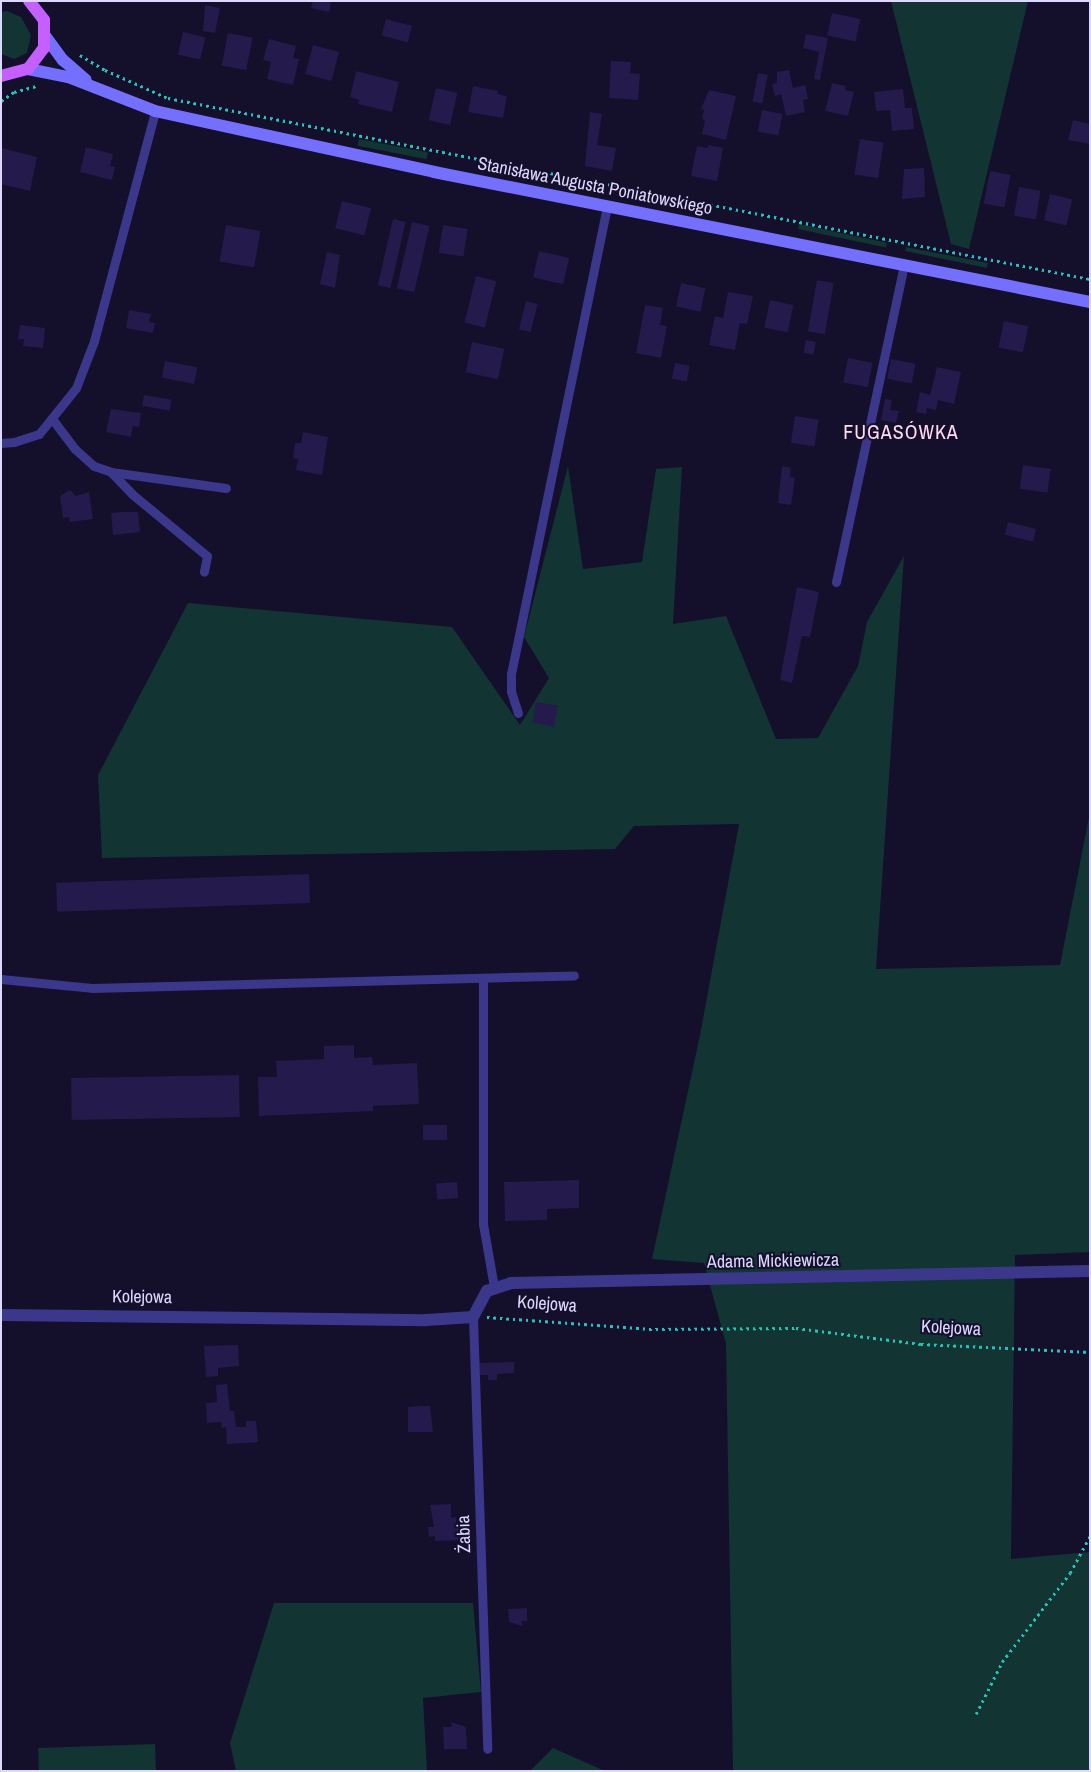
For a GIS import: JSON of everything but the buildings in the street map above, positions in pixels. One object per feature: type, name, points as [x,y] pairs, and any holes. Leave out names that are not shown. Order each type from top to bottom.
[{"type":"main road","points":[[3,77],[28,69],[38,60],[46,38],[44,20],[30,2]]},
{"type":"main road","name":"Stanisława Augusta Poniatowskiego","points":[[46,38],[67,64],[98,89]]},
{"type":"main road","name":"Stanisława Augusta Poniatowskiego","points":[[28,69],[68,77],[155,111],[607,206],[1090,302]]},
{"type":"street","name":"Adama Mickiewicza","points":[[494,1287],[511,1283],[1090,1271]]},
{"type":"street","points":[[473,1316],[487,1291],[494,1287]]},
{"type":"street","name":"Kolejowa","points":[[1,1314],[426,1320],[473,1316]]},
{"type":"lane","points":[[1,443],[14,442],[39,434],[53,420],[76,388],[94,341],[155,111]]},
{"type":"lane","points":[[518,713],[511,691],[511,674],[607,206]]},
{"type":"lane","points":[[836,582],[904,265]]},
{"type":"lane","points":[[53,420],[75,449],[94,466],[112,472],[226,488]]},
{"type":"lane","points":[[112,472],[132,494],[207,556],[204,572]]},
{"type":"lane","points":[[1,979],[92,988],[574,975]]},
{"type":"lane","points":[[483,978],[483,1224],[494,1287]]},
{"type":"lane","name":"Żabia","points":[[473,1316],[487,1750]]},
{"type":"path","points":[[67,64],[74,51],[105,70],[168,98],[1090,279]]},
{"type":"path","points":[[1,101],[22,89],[44,86]]},
{"type":"path","name":"Kolejowa","points":[[473,1316],[649,1329],[796,1328],[921,1344],[1090,1352]]},
{"type":"path","points":[[976,1714],[1002,1662],[1074,1567],[1090,1536]]},
{"type":"green space","points":[[891,1],[1028,1],[969,249],[951,244]]},
{"type":"green space","points":[[7,11],[21,17],[31,35],[27,53],[14,59],[1,54],[1,12]]},
{"type":"green space","points":[[359,139],[428,152],[426,159],[358,146]]},
{"type":"green space","points":[[491,165],[539,174],[539,178],[490,170]]},
{"type":"green space","points":[[799,224],[887,243],[886,248],[798,229]]},
{"type":"green space","points":[[906,247],[988,263],[987,268],[905,251]]},
{"type":"green space","points":[[568,466],[583,569],[642,562],[656,469],[682,467],[673,624],[726,616],[776,739],[818,738],[858,666],[867,622],[904,556],[876,969],[1060,965],[1090,812],[1090,1252],[1015,1255],[1011,1559],[1090,1552],[1090,1771],[733,1771],[726,1344],[704,1263],[652,1259],[700,1035],[739,824],[634,826],[615,849],[102,858],[98,775],[188,603],[452,627],[520,725],[549,678],[524,637]]},
{"type":"green space","points":[[274,1603],[473,1603],[481,1692],[423,1698],[427,1771],[236,1771],[230,1743]]},
{"type":"green space","points":[[155,1744],[156,1771],[39,1771],[38,1748]]},
{"type":"green space","points":[[553,1748],[605,1771],[530,1771]]},
{"type":"district","name":"FUGASÓWKA","points":[[901,431]]}]
